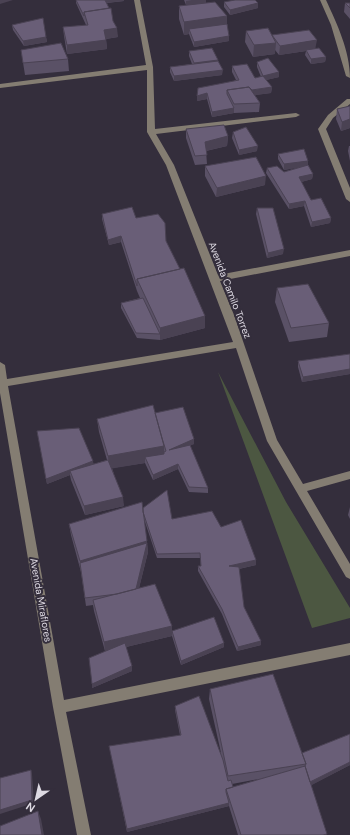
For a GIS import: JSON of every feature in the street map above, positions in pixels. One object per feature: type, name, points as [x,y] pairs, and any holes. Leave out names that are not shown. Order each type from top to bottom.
[{"type":"street","name":"Avenida Camilo Torrez","points":[[137,0],[150,67],[151,132],[170,165],[215,279],[272,441],[350,574]]},
{"type":"street","points":[[323,0],[334,25],[350,76]]},
{"type":"street","points":[[0,86],[150,67]]},
{"type":"street","points":[[350,101],[336,110],[326,120],[322,129],[350,199]]},
{"type":"street","points":[[151,132],[296,116]]},
{"type":"street","points":[[215,279],[350,253]]},
{"type":"street","points":[[4,383],[239,344]]},
{"type":"street","name":"Avenida Miraflores","points":[[0,365],[59,706],[84,835]]},
{"type":"street","points":[[300,489],[350,475]]},
{"type":"street","points":[[59,706],[350,649]]},
{"type":"green space","points":[[218,372],[286,502],[350,608],[350,618],[312,628]]},
{"type":"building","points":[[76,0],[105,0],[109,8],[84,12],[84,16]]},
{"type":"building","points":[[235,0],[255,0],[258,3],[230,10],[224,2]]},
{"type":"building","points":[[215,2],[227,16],[184,22],[179,6]]},
{"type":"building","points":[[345,3],[350,3],[350,8]]},
{"type":"building","points":[[111,8],[113,21],[117,28],[104,30],[106,40],[67,45],[63,27],[88,25],[84,12]]},
{"type":"building","points":[[43,18],[46,37],[23,41],[12,25]]},
{"type":"building","points":[[227,24],[229,36],[194,42],[189,29]]},
{"type":"building","points":[[268,28],[276,43],[254,45],[246,31]]},
{"type":"building","points":[[309,30],[317,40],[280,46],[272,35]]},
{"type":"building","points":[[61,43],[68,59],[23,63],[21,50]]},
{"type":"building","points":[[212,48],[218,60],[194,63],[189,51]]},
{"type":"building","points":[[319,48],[326,57],[311,59],[306,50]]},
{"type":"building","points":[[268,58],[279,72],[263,76],[257,62]]},
{"type":"building","points":[[218,61],[223,70],[174,76],[170,67]]},
{"type":"building","points":[[247,64],[255,78],[263,76],[272,87],[252,90],[249,87],[227,90],[227,94],[234,108],[212,112],[207,93],[197,96],[198,88],[239,80],[232,66]]},
{"type":"building","points":[[249,87],[260,103],[234,104],[227,90]]},
{"type":"building","points":[[350,106],[350,119],[342,122],[337,109]]},
{"type":"building","points":[[224,125],[228,136],[205,142],[207,155],[195,156],[186,129]]},
{"type":"building","points":[[246,127],[258,146],[239,150],[233,132]]},
{"type":"building","points":[[304,149],[308,161],[284,164],[278,154]]},
{"type":"building","points":[[256,157],[266,176],[217,188],[205,166]]},
{"type":"building","points":[[308,165],[313,174],[299,177],[311,200],[321,198],[331,218],[312,222],[305,201],[289,204],[267,168],[277,166],[284,172]]},
{"type":"building","points":[[132,207],[136,218],[158,214],[165,223],[166,241],[180,269],[137,279],[137,286],[121,236],[108,240],[102,214]]},
{"type":"building","points":[[257,208],[273,208],[284,249],[268,253]]},
{"type":"building","points":[[184,268],[205,316],[160,328],[137,279]]},
{"type":"building","points":[[308,284],[329,323],[291,328],[277,288]]},
{"type":"building","points":[[143,298],[160,334],[136,333],[121,303]]},
{"type":"building","points":[[350,354],[350,369],[303,377],[298,361]]},
{"type":"building","points":[[153,405],[164,446],[108,456],[97,419]]},
{"type":"building","points":[[183,407],[194,439],[169,450],[190,445],[208,488],[189,487],[178,464],[153,475],[145,457],[164,454],[166,451],[155,413]]},
{"type":"building","points":[[79,428],[93,461],[46,479],[37,431]]},
{"type":"building","points":[[108,460],[123,497],[84,506],[70,471]]},
{"type":"building","points":[[167,490],[172,519],[212,511],[221,527],[241,520],[256,560],[229,566],[239,567],[244,607],[261,641],[238,647],[222,609],[198,566],[201,566],[200,553],[157,554],[143,508]]},
{"type":"building","points":[[142,502],[147,541],[80,561],[69,524]]},
{"type":"building","points":[[147,543],[136,589],[117,594],[85,598],[80,563]]},
{"type":"building","points":[[155,584],[172,626],[104,642],[93,600]]},
{"type":"building","points":[[214,617],[224,643],[181,661],[172,631]]},
{"type":"building","points":[[125,643],[132,666],[92,684],[89,658]]},
{"type":"building","points":[[273,674],[306,764],[228,776],[210,689]]},
{"type":"building","points":[[199,696],[223,760],[228,781],[231,780],[233,787],[226,789],[229,803],[127,829],[109,746],[181,735],[175,706]]},
{"type":"building","points":[[350,734],[350,762],[310,782],[302,753]]},
{"type":"building","points":[[305,766],[327,834],[241,835],[226,789]]},
{"type":"building","points":[[31,770],[32,800],[0,810],[0,778]]},
{"type":"building","points":[[38,811],[42,835],[0,835],[0,826]]}]
